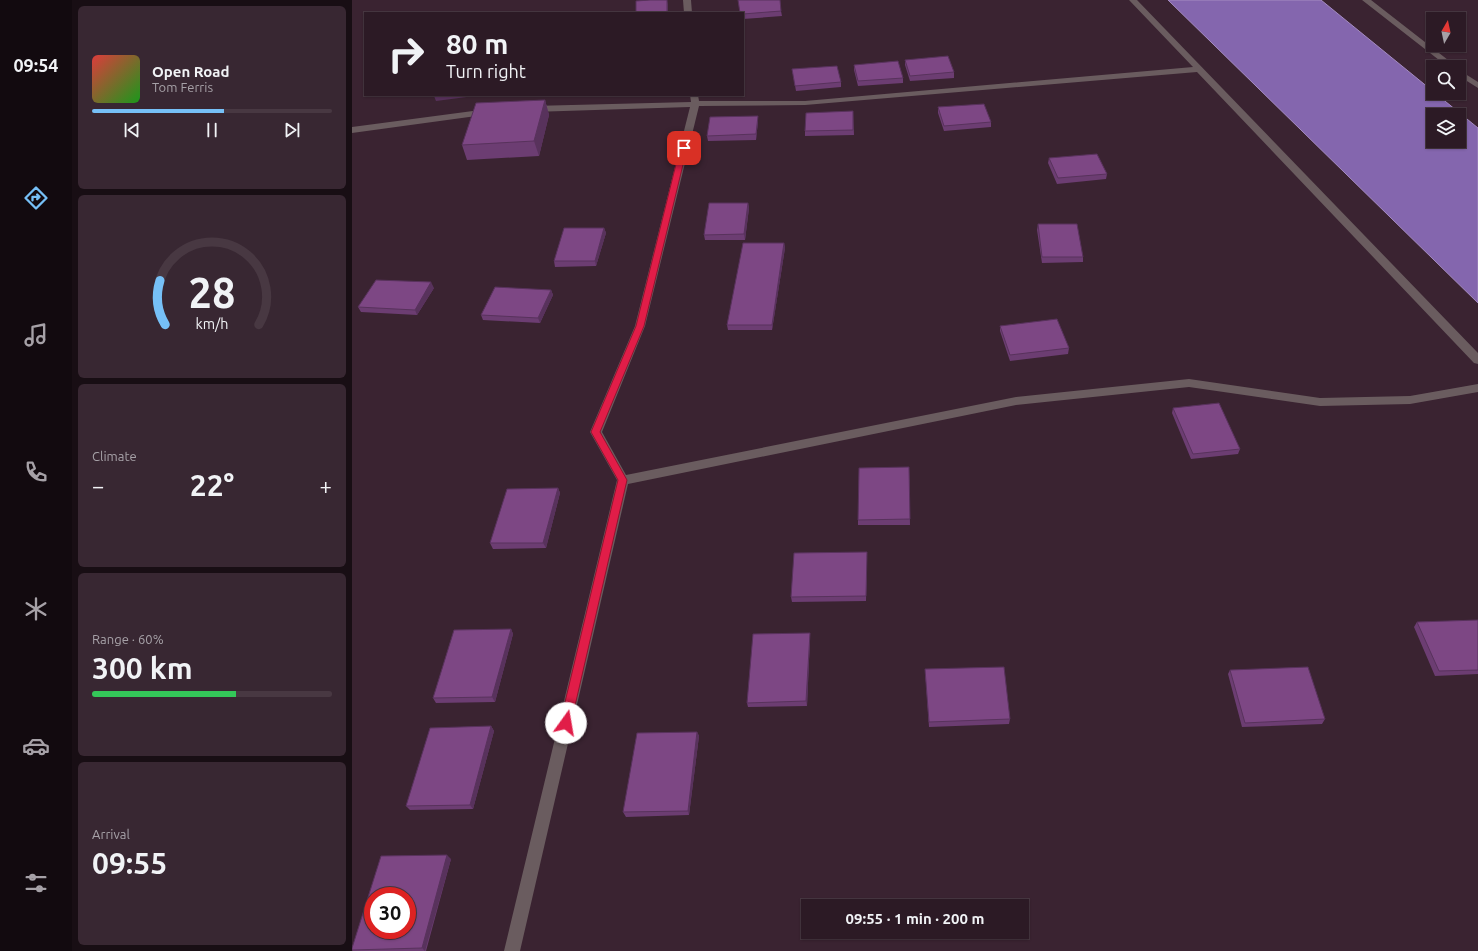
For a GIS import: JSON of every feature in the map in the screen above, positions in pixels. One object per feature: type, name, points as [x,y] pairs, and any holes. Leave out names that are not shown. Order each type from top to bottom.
[{"type":"street","points":[[687,0],[688,12]]},
{"type":"street","points":[[1133,0],[1478,360]]},
{"type":"street","points":[[1366,0],[1444,60]]},
{"type":"street","points":[[525,109],[694,99],[805,103],[1199,69]]},
{"type":"street","points":[[1466,77],[1478,86]]},
{"type":"street","points":[[512,951],[623,480],[596,432],[640,326],[694,99]]},
{"type":"street","points":[[352,130],[494,112]]},
{"type":"street","points":[[623,480],[1016,401],[1189,384],[1320,402],[1410,400],[1478,388]]},
{"type":"shaded area","points":[[1168,0],[1321,0],[1426,86],[1426,100],[1444,100],[1453,108],[1426,108],[1426,148],[1466,148],[1466,118],[1478,128],[1478,303]]},
{"type":"building","points":[[667,0],[667,12],[636,12],[636,1]]},
{"type":"building","points":[[738,0],[780,0],[781,11],[744,14],[744,12],[740,12]]},
{"type":"building","points":[[948,56],[954,72],[910,76],[905,60]]},
{"type":"building","points":[[898,61],[903,78],[858,81],[854,65]]},
{"type":"building","points":[[837,66],[841,82],[795,86],[792,69]]},
{"type":"building","points":[[545,100],[534,141],[462,145],[476,103]]},
{"type":"building","points":[[984,104],[991,122],[944,126],[938,107]]},
{"type":"building","points":[[853,111],[853,130],[805,131],[806,113]]},
{"type":"building","points":[[758,116],[756,134],[707,136],[710,117]]},
{"type":"building","points":[[1097,154],[1107,174],[1058,178],[1049,158]]},
{"type":"building","points":[[709,203],[748,203],[744,234],[704,235]]},
{"type":"building","points":[[1038,224],[1077,224],[1083,257],[1042,257]]},
{"type":"building","points":[[564,228],[604,228],[595,261],[554,261]]},
{"type":"building","points":[[743,243],[784,243],[772,325],[727,325]]},
{"type":"building","points":[[376,280],[431,282],[415,310],[358,307]]},
{"type":"building","points":[[495,287],[551,290],[538,318],[481,315]]},
{"type":"building","points":[[1057,319],[1069,348],[1010,355],[1000,326]]},
{"type":"building","points":[[1219,403],[1240,449],[1193,454],[1173,408]]},
{"type":"building","points":[[909,467],[910,519],[858,520],[859,468]]},
{"type":"building","points":[[558,488],[543,543],[490,543],[507,489]]},
{"type":"building","points":[[867,552],[866,596],[791,597],[794,553]]},
{"type":"building","points":[[1478,620],[1478,670],[1439,671],[1417,622]]},
{"type":"building","points":[[511,629],[492,697],[433,698],[454,630]]},
{"type":"building","points":[[810,633],[806,701],[747,703],[753,634]]},
{"type":"building","points":[[1004,667],[1010,719],[929,722],[925,669]]},
{"type":"building","points":[[1308,667],[1325,719],[1245,723],[1230,670]]},
{"type":"building","points":[[491,726],[470,805],[406,806],[430,728]]},
{"type":"building","points":[[697,732],[688,811],[623,812],[637,733]]},
{"type":"building","points":[[447,855],[422,948],[352,950],[364,910],[364,939],[416,939],[416,887],[371,887],[381,856]]},
{"type":"route","points":[[566,723],[623,480],[596,432],[640,326],[684,148]]}]
